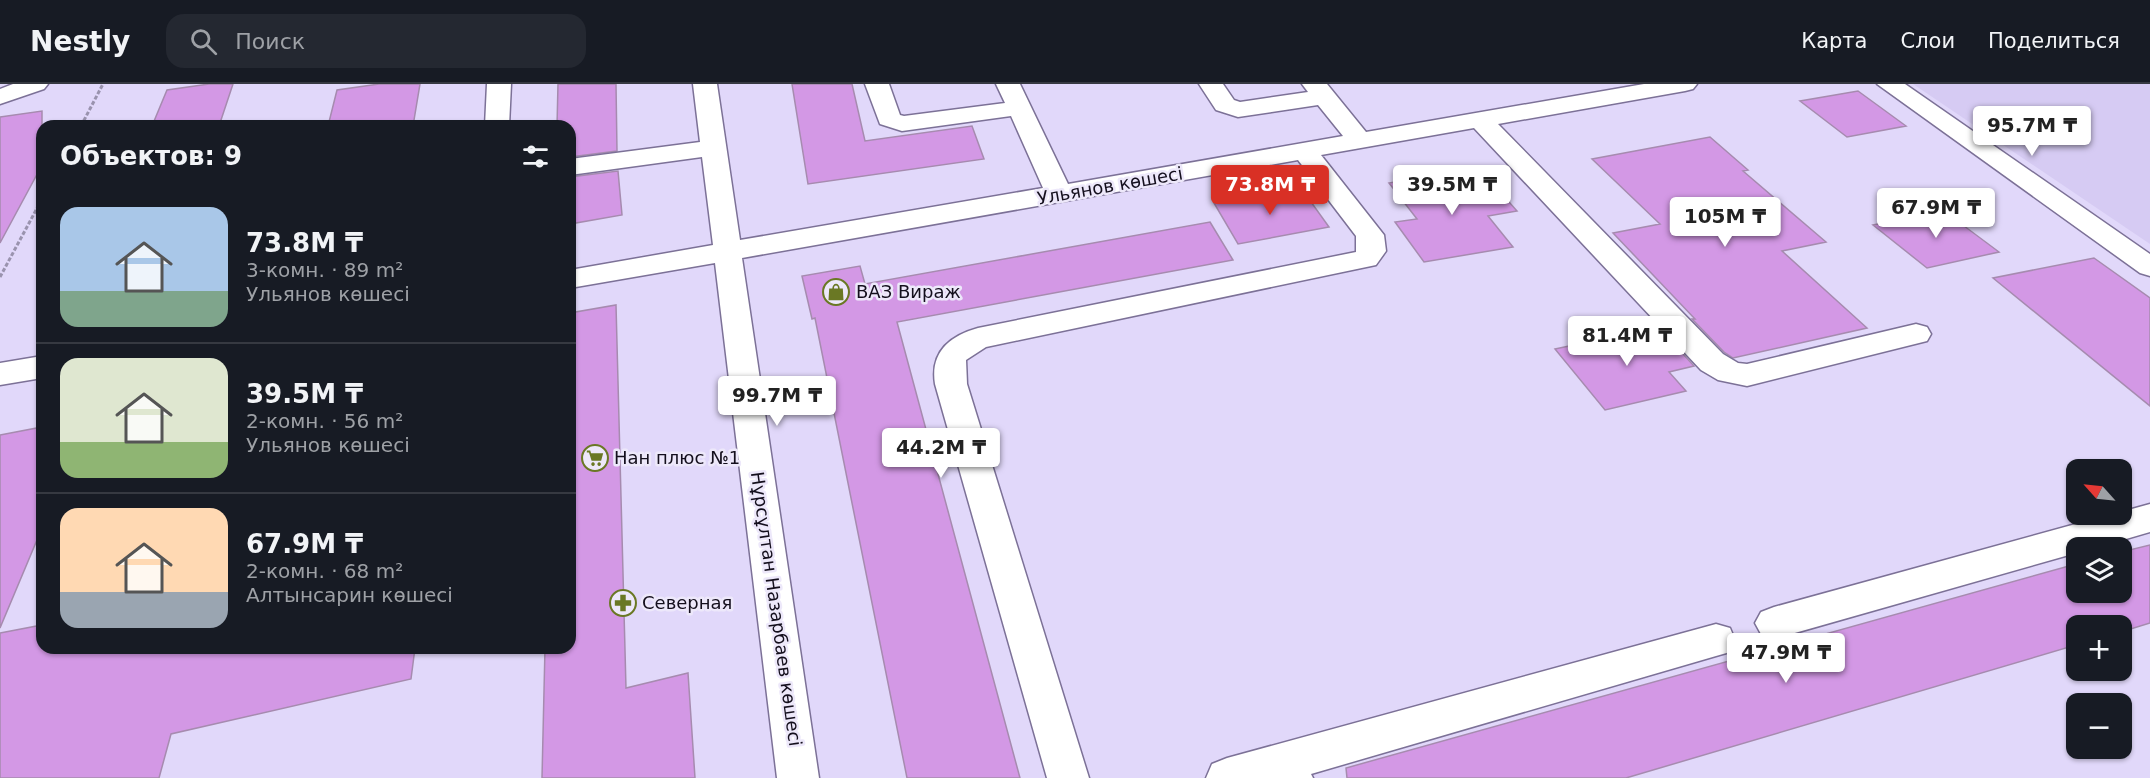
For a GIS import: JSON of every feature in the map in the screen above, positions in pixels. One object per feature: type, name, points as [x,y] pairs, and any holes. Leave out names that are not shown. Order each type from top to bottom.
[{"type":"street","points":[[0,97],[36,84]]},
{"type":"street","points":[[497,120],[500,84]]},
{"type":"street","name":"Нұрсұлтан Назарбаев көшесі","points":[[705,84],[798,778]]},
{"type":"street","points":[[877,84],[889,119],[902,124],[1019,108]]},
{"type":"street","points":[[1008,84],[1060,195]]},
{"type":"street","points":[[1211,84],[1225,105],[1238,110],[1319,90],[1361,142]]},
{"type":"street","points":[[1566,84],[1588,100]]},
{"type":"street","name":"Ульянов көшесі","points":[[576,278],[1684,84]]},
{"type":"street","points":[[1889,84],[2150,267]]},
{"type":"street","points":[[1481,121],[1712,362],[1723,370],[1735,375],[1747,375],[1916,334]]},
{"type":"street","points":[[576,166],[714,148]]},
{"type":"street","points":[[1068,778],[951,384],[948,370],[951,356],[962,345],[978,338],[1366,259],[1372,251],[1370,235],[1305,152]]},
{"type":"street","points":[[0,374],[36,368]]},
{"type":"street","points":[[1774,622],[2150,518]]},
{"type":"street","points":[[1227,778],[1289,770],[1716,640]]},
{"type":"path","points":[[84,120],[103,84]]},
{"type":"path","points":[[0,277],[36,210]]},
{"type":"shaded area","points":[[1913,84],[2150,84],[2150,244]]},
{"type":"building","points":[[209,84],[233,84],[221,120],[154,120],[167,90]]},
{"type":"building","points":[[379,84],[420,84],[414,120],[330,120],[337,90]]},
{"type":"building","points":[[558,84],[616,84],[617,151],[576,156],[576,120],[557,120]]},
{"type":"building","points":[[792,84],[852,84],[865,141],[972,126],[984,159],[808,184]]},
{"type":"building","points":[[1858,91],[1906,126],[1847,137],[1800,101]]},
{"type":"building","points":[[42,111],[42,120],[36,120],[36,176],[0,243],[0,117]]},
{"type":"building","points":[[1710,137],[1748,170],[1743,171],[1826,242],[1782,251],[1867,328],[1733,358],[1724,352],[1692,319],[1695,319],[1613,233],[1660,224],[1592,159]]},
{"type":"building","points":[[618,171],[622,215],[576,223],[576,176]]},
{"type":"building","points":[[1446,173],[1454,182],[1486,176],[1517,211],[1488,216],[1513,247],[1424,262],[1395,222],[1417,219],[1389,183]]},
{"type":"building","points":[[1301,188],[1329,227],[1238,244],[1214,203]]},
{"type":"building","points":[[1944,211],[1999,252],[1927,268],[1873,225]]},
{"type":"building","points":[[1210,222],[1233,260],[897,322],[1020,778],[907,778],[815,318],[812,319],[802,276],[860,266],[865,284]]},
{"type":"building","points":[[2094,258],[2150,298],[2150,406],[1993,278]]},
{"type":"building","points":[[616,305],[626,688],[688,673],[695,778],[542,778],[545,654],[576,654],[576,312]]},
{"type":"building","points":[[1658,327],[1694,366],[1669,372],[1686,391],[1605,410],[1555,349]]},
{"type":"building","points":[[36,428],[36,542],[0,628],[0,435]]},
{"type":"building","points":[[2150,545],[2150,623],[2132,629],[2132,615],[2066,615],[2066,648],[1626,778],[1347,778],[1346,768],[2066,567],[2066,603],[2132,603],[2132,549]]},
{"type":"building","points":[[36,626],[36,654],[414,654],[411,679],[171,734],[159,778],[0,778],[0,633]]},
{"type":"place","name":"ВАЗ Вираж","points":[[836,292]]},
{"type":"place","name":"Нан плюс №1","points":[[595,458]]},
{"type":"place","name":"Северная","points":[[623,603]]}]
